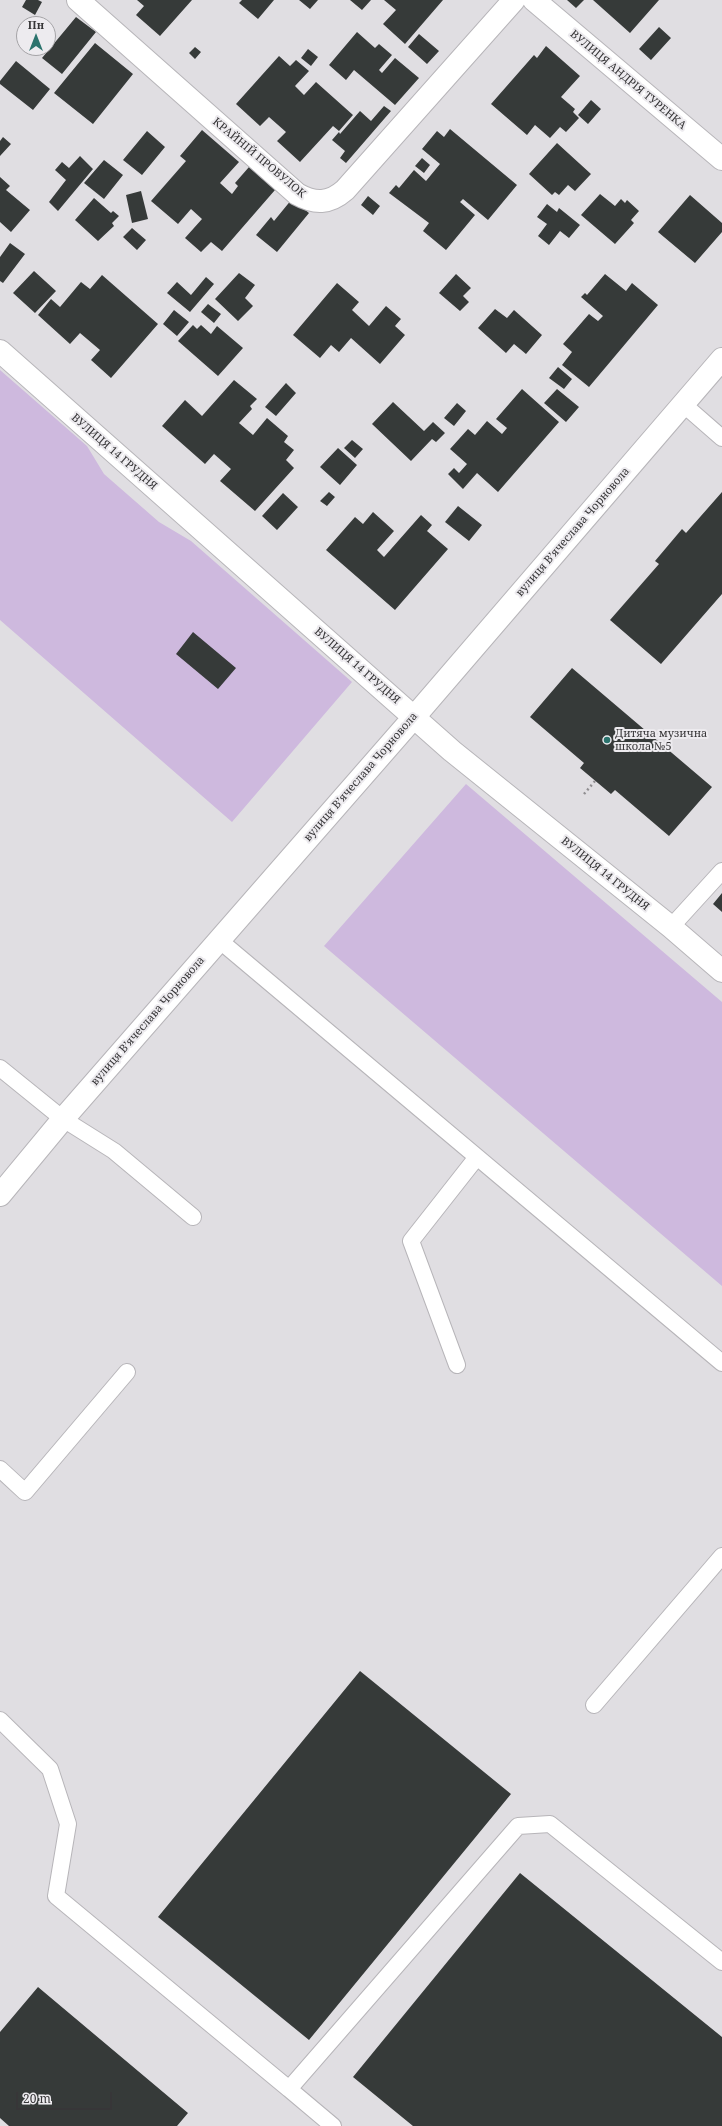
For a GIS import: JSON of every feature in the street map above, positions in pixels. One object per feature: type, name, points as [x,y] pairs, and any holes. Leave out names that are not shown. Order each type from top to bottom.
[{"type":"street","name":"КРАЙНІЙ ПРОВУЛОК","points":[[78,0],[297,194],[317,202],[337,197],[345,190],[514,0]]},
{"type":"street","name":"ВУЛИЦЯ АНДРІЯ ТУРЕНКА","points":[[534,0],[722,160]]},
{"type":"street","name":"ВУЛИЦЯ 14 ГРУДНЯ","points":[[0,351],[415,716],[452,751],[671,927],[722,971]]},
{"type":"street","name":"вулиця Вʼячеслава Чорновола","points":[[0,1195],[63,1119],[415,716],[722,358]]},
{"type":"lane","points":[[683,404],[722,438]]},
{"type":"lane","points":[[671,927],[722,871]]},
{"type":"lane","points":[[219,940],[722,1363]]},
{"type":"lane","points":[[0,1068],[63,1119],[114,1151],[193,1217]]},
{"type":"lane","points":[[457,1366],[411,1241],[477,1157]]},
{"type":"lane","points":[[0,1469],[25,1492],[127,1372]]},
{"type":"lane","points":[[594,1705],[722,1556]]},
{"type":"lane","points":[[0,1720],[50,1769],[68,1824],[56,1896],[333,2126]]},
{"type":"lane","points":[[289,2089],[518,1826],[550,1824],[722,1962]]},
{"type":"path","points":[[584,794],[595,781]]},
{"type":"shaded area","points":[[0,370],[87,446],[104,474],[159,522],[191,541],[352,682],[232,822],[0,620]]},
{"type":"shaded area","points":[[466,784],[722,1002],[722,1286],[324,946]]},
{"type":"building","points":[[26,0],[38,0],[42,2],[35,15],[22,7]]},
{"type":"building","points":[[137,0],[192,0],[160,36],[136,15],[144,6]]},
{"type":"building","points":[[242,0],[274,0],[258,19],[239,3]]},
{"type":"building","points":[[299,0],[318,0],[310,9]]},
{"type":"building","points":[[350,0],[371,0],[362,10]]},
{"type":"building","points":[[384,0],[443,0],[405,44],[383,24],[396,10]]},
{"type":"building","points":[[567,0],[584,0],[576,8]]},
{"type":"building","points":[[593,0],[659,0],[630,33]]},
{"type":"building","points":[[76,17],[96,32],[62,74],[42,58],[44,56],[56,56],[56,41]]},
{"type":"building","points":[[659,27],[671,38],[651,60],[639,49]]},
{"type":"building","points":[[357,32],[375,48],[379,44],[392,55],[379,70],[382,73],[395,58],[419,78],[395,105],[354,70],[346,80],[329,65]]},
{"type":"building","points":[[419,34],[439,51],[427,64],[408,47]]},
{"type":"building","points":[[95,43],[133,74],[93,124],[54,93]]},
{"type":"building","points":[[546,46],[580,76],[561,97],[575,109],[573,112],[579,118],[566,132],[560,127],[550,138],[535,125],[527,135],[491,104],[534,55],[537,58]]},
{"type":"building","points":[[195,47],[201,52],[195,59],[189,53]]},
{"type":"building","points":[[308,49],[318,57],[311,66],[301,58]]},
{"type":"building","points":[[279,56],[290,66],[296,60],[309,71],[295,86],[304,95],[316,82],[353,115],[339,131],[333,126],[300,162],[277,141],[286,132],[269,117],[260,126],[236,104]]},
{"type":"building","points":[[16,61],[50,89],[33,110],[0,84],[0,81]]},
{"type":"building","points":[[591,100],[601,109],[588,124],[578,115]]},
{"type":"building","points":[[384,106],[391,111],[346,163],[340,158],[345,151],[332,140],[339,132],[340,134],[360,111],[371,121]]},
{"type":"building","points":[[450,129],[517,185],[488,220],[463,199],[460,202],[475,215],[446,250],[423,231],[429,223],[389,193],[396,185],[399,188],[414,170],[426,181],[440,164],[422,149],[437,131],[444,137]]},
{"type":"building","points":[[202,130],[239,162],[220,183],[232,194],[238,186],[235,183],[249,167],[275,190],[222,251],[211,242],[201,252],[185,238],[202,219],[191,209],[178,224],[151,201],[186,161],[180,156]]},
{"type":"building","points":[[147,131],[165,147],[142,175],[123,160]]},
{"type":"building","points":[[3,137],[11,144],[0,156],[0,141]]},
{"type":"building","points":[[557,143],[591,174],[575,191],[568,185],[559,195],[555,192],[552,195],[529,174]]},
{"type":"building","points":[[80,156],[93,169],[58,211],[49,202],[66,180],[55,170],[62,162],[69,168]]},
{"type":"building","points":[[422,158],[430,165],[424,173],[415,166]]},
{"type":"building","points":[[104,160],[123,175],[104,199],[84,183]]},
{"type":"building","points":[[0,177],[10,186],[6,190],[30,210],[11,232],[0,222]]},
{"type":"building","points":[[141,191],[148,219],[132,223],[126,195]]},
{"type":"building","points":[[600,194],[615,206],[621,199],[625,203],[627,200],[639,211],[631,220],[634,223],[615,244],[581,215]]},
{"type":"building","points":[[690,195],[722,223],[722,232],[695,263],[658,232]]},
{"type":"building","points":[[368,196],[380,206],[373,215],[361,205]]},
{"type":"building","points":[[94,198],[111,213],[113,211],[119,216],[112,223],[114,226],[98,241],[75,220]]},
{"type":"building","points":[[292,199],[309,213],[277,252],[256,235],[271,217],[274,221]]},
{"type":"building","points":[[547,204],[557,212],[559,208],[580,225],[569,238],[560,231],[549,245],[538,236],[547,224],[537,217]]},
{"type":"building","points":[[132,228],[146,240],[137,250],[123,237]]},
{"type":"building","points":[[10,243],[25,254],[3,283],[0,281],[0,257]]},
{"type":"building","points":[[34,271],[56,291],[35,313],[13,293]]},
{"type":"building","points":[[239,273],[255,285],[245,298],[253,306],[238,321],[215,299]]},
{"type":"building","points":[[456,274],[471,288],[463,296],[469,302],[460,311],[439,293]]},
{"type":"building","points":[[605,274],[626,291],[632,283],[658,305],[589,387],[562,365],[572,352],[563,344],[589,314],[598,321],[603,316],[581,297],[585,293],[587,295]]},
{"type":"building","points":[[102,275],[158,324],[111,378],[91,360],[100,350],[80,333],[70,344],[38,315],[51,299],[60,307],[81,282],[90,289]]},
{"type":"building","points":[[206,277],[214,284],[190,312],[167,293],[177,282],[191,295]]},
{"type":"building","points":[[337,283],[359,302],[352,310],[369,326],[386,306],[401,319],[395,326],[405,335],[380,364],[351,338],[339,352],[331,345],[320,358],[293,335]]},
{"type":"building","points":[[208,304],[221,314],[214,323],[201,312]]},
{"type":"building","points":[[495,309],[507,318],[514,310],[542,335],[526,354],[514,344],[506,353],[478,328]]},
{"type":"building","points":[[174,310],[189,322],[177,336],[163,324]]},
{"type":"building","points":[[193,325],[197,329],[201,325],[211,334],[217,326],[243,348],[218,376],[178,341]]},
{"type":"building","points":[[558,367],[572,379],[564,389],[549,378]]},
{"type":"building","points":[[234,380],[257,399],[250,406],[252,409],[239,423],[253,435],[267,418],[288,436],[284,442],[294,450],[286,460],[294,468],[255,511],[220,481],[231,469],[214,454],[205,464],[162,426],[185,400],[202,416]]},
{"type":"building","points":[[286,383],[296,393],[276,416],[265,407]]},
{"type":"building","points":[[522,389],[559,422],[498,492],[477,473],[463,489],[448,474],[454,468],[459,473],[467,464],[450,449],[468,429],[475,435],[487,421],[502,434],[507,428],[496,419]]},
{"type":"building","points":[[557,389],[579,407],[566,422],[544,403]]},
{"type":"building","points":[[393,402],[424,431],[433,422],[445,433],[436,442],[432,439],[411,461],[372,424]]},
{"type":"building","points":[[457,403],[466,411],[454,426],[444,418]]},
{"type":"building","points":[[352,440],[363,449],[355,458],[344,448]]},
{"type":"building","points":[[338,448],[357,465],[340,485],[320,467]]},
{"type":"building","points":[[329,492],[335,497],[327,506],[320,501]]},
{"type":"building","points":[[722,492],[722,594],[661,664],[610,620],[659,564],[655,561],[682,529],[686,533]]},
{"type":"building","points":[[283,493],[298,507],[277,530],[262,516]]},
{"type":"building","points":[[458,506],[482,525],[469,541],[445,522]]},
{"type":"building","points":[[373,512],[394,531],[377,550],[384,557],[421,515],[432,525],[427,531],[448,549],[395,610],[326,550],[355,517],[363,524]]},
{"type":"building","points":[[193,632],[236,668],[218,689],[176,654]]},
{"type":"building","name":"Дитяча музична школа №5","points":[[572,668],[712,787],[669,836],[615,790],[611,794],[580,768],[584,763],[530,717]]},
{"type":"building","points":[[722,893],[722,912],[713,904]]},
{"type":"building","points":[[360,1671],[511,1794],[309,2040],[158,1917]]},
{"type":"building","points":[[520,1873],[722,2037],[722,2126],[413,2126],[353,2077]]},
{"type":"building","points":[[38,1987],[188,2113],[177,2126],[9,2126],[0,2118],[0,2032]]},
{"type":"place","name":"Дитяча музична школа №5","points":[[607,740]]}]
